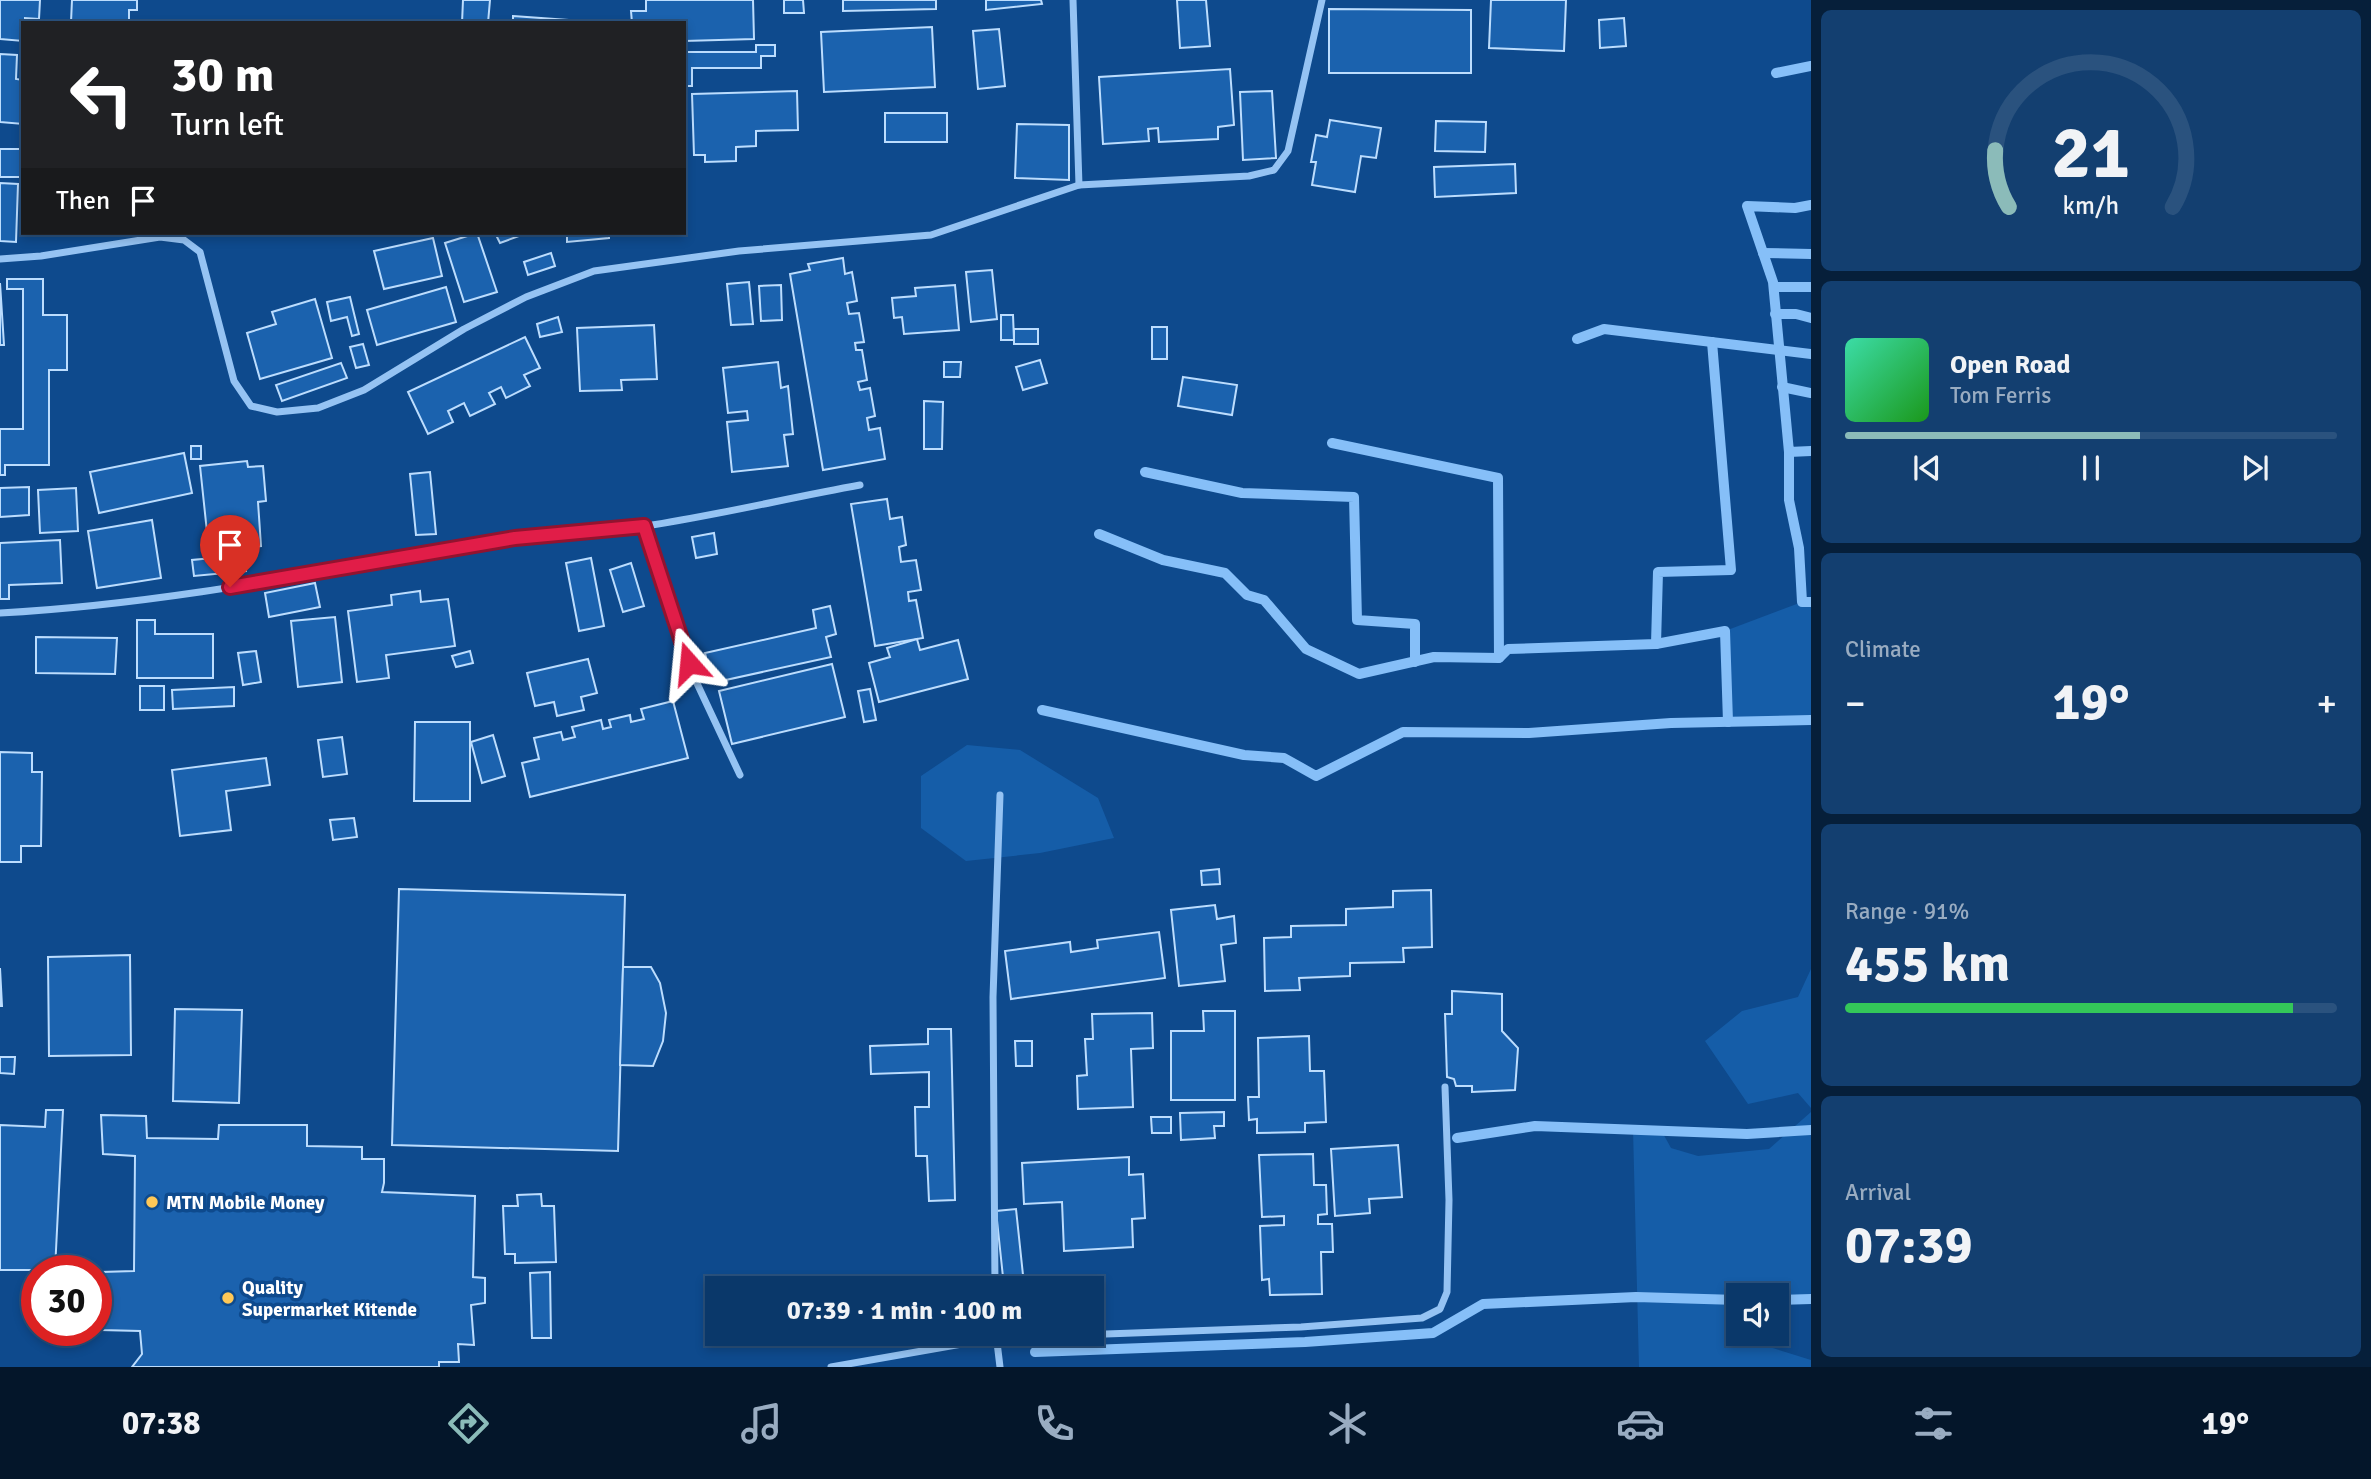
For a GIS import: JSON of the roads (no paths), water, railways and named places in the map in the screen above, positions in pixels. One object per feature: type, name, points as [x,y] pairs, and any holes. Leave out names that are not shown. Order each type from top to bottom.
[{"type":"street","points":[[1073,0],[1079,185]]},
{"type":"street","points":[[0,260],[160,237],[184,240],[200,252],[234,381],[251,406],[277,412],[318,408],[364,390],[464,328],[526,297],[594,271],[739,251],[931,235],[1079,185],[1249,176],[1274,170],[1288,151],[1322,0]]},
{"type":"street","points":[[0,613],[182,595],[515,538],[644,526],[746,509],[860,485]]},
{"type":"street","points":[[644,526],[694,677],[740,775]]},
{"type":"street","points":[[995,1276],[993,997],[1000,794]]},
{"type":"street","points":[[1104,1333],[1301,1327],[1422,1318],[1440,1308],[1447,1292],[1449,1200],[1446,1087]]},
{"type":"street","points":[[831,1367],[943,1346]]},
{"type":"street","points":[[997,1346],[1000,1367]]},
{"type":"waterway","points":[[1776,73],[1811,66]]},
{"type":"waterway","points":[[1811,205],[1795,208],[1747,206],[1773,282],[1789,452],[1811,451]]},
{"type":"waterway","points":[[1763,253],[1811,254]]},
{"type":"waterway","points":[[1774,287],[1811,287]]},
{"type":"waterway","points":[[1775,314],[1796,314],[1811,318]]},
{"type":"waterway","points":[[1577,339],[1604,329],[1811,354]]},
{"type":"waterway","points":[[1656,644],[1658,572],[1731,570],[1712,342]]},
{"type":"waterway","points":[[1782,387],[1811,393]]},
{"type":"waterway","points":[[1332,443],[1498,478],[1499,658]]},
{"type":"waterway","points":[[1789,452],[1789,500],[1799,548],[1802,602],[1811,602]]},
{"type":"waterway","points":[[1145,472],[1242,493],[1354,497],[1357,620],[1415,624],[1415,662]]},
{"type":"waterway","points":[[1099,534],[1163,560],[1225,573],[1247,595],[1264,600],[1306,649],[1359,674],[1434,657],[1499,658],[1508,649],[1656,644],[1725,631],[1728,722]]},
{"type":"waterway","points":[[1042,710],[1244,755],[1284,758],[1316,776],[1403,732],[1529,733],[1671,723],[1811,720]]},
{"type":"waterway","points":[[1457,1138],[1535,1126],[1747,1134],[1811,1130]]},
{"type":"waterway","points":[[1035,1352],[1305,1342],[1433,1333],[1483,1304],[1636,1297],[1726,1300]]},
{"type":"waterway","points":[[1789,1300],[1811,1299]]},
{"type":"place","name":"MTN Mobile Money","points":[[152,1202]]},
{"type":"place","name":"Quality Supermarket Kitende","points":[[228,1298]]}]
